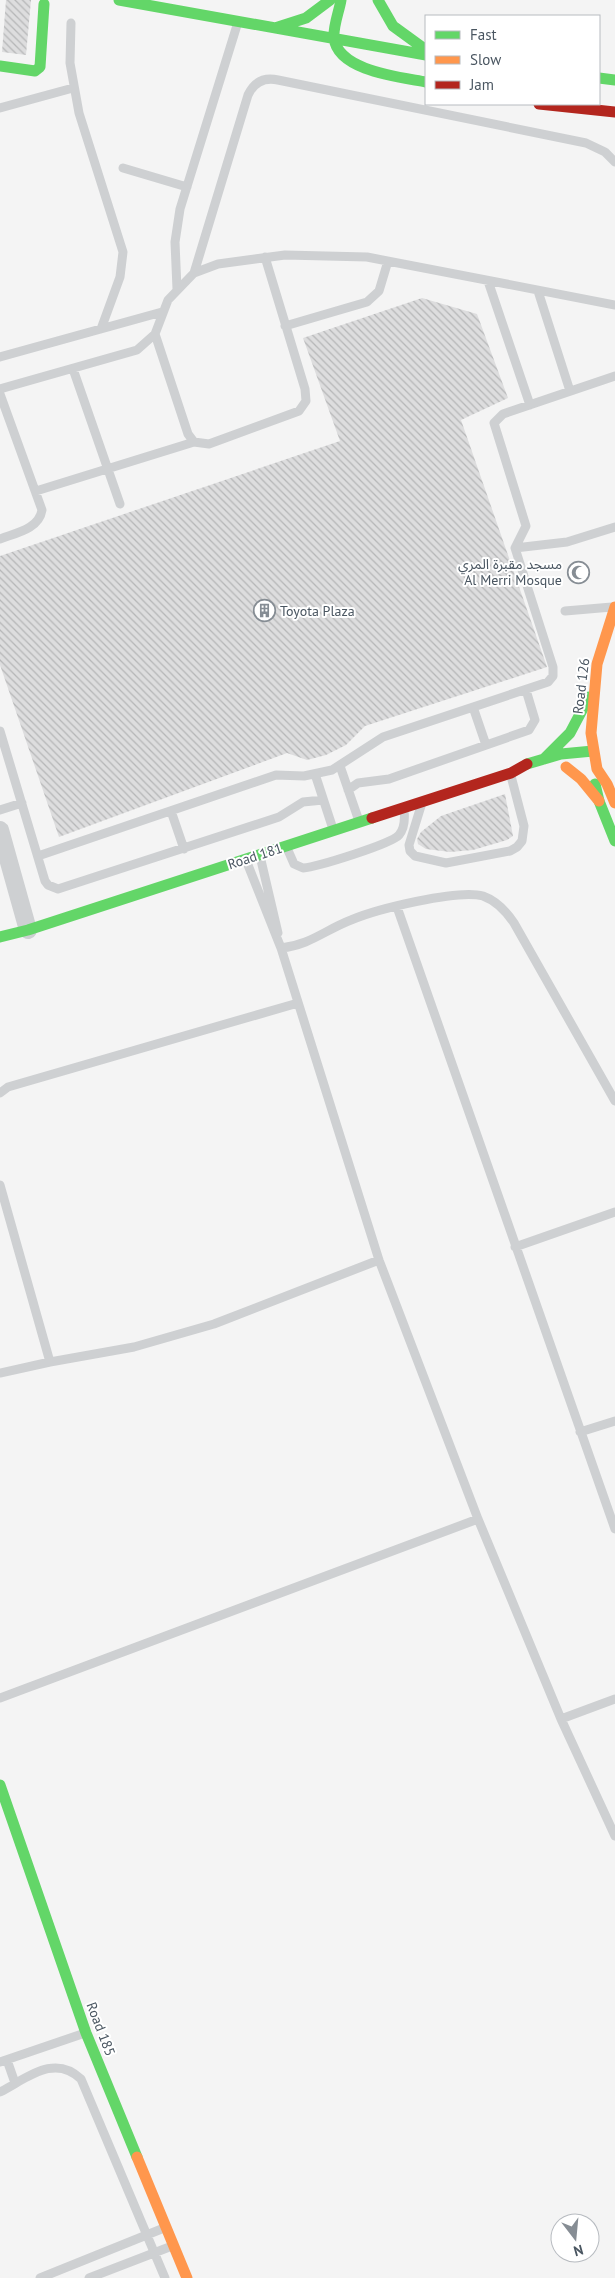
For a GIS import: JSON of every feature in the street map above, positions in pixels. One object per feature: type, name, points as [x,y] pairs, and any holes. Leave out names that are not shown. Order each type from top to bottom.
[{"type":"street","points":[[119,0],[425,55]]},
{"type":"street","points":[[274,28],[306,18],[330,0]]},
{"type":"street","points":[[341,0],[334,39],[339,54],[345,59],[367,68],[425,82]]},
{"type":"street","points":[[378,0],[393,26],[425,49]]},
{"type":"street","points":[[0,66],[35,70],[40,68],[44,4]]},
{"type":"street","points":[[600,78],[615,80]]},
{"type":"street","points":[[548,105],[615,112]]},
{"type":"street","name":"Road 126","points":[[615,607],[606,629],[594,686],[592,722],[595,782],[599,801],[615,841]]},
{"type":"street","points":[[544,759],[570,733],[594,686]]},
{"type":"street","name":"Road 181","points":[[511,774],[520,767],[544,759],[595,762]]},
{"type":"street","points":[[595,762],[609,787],[615,803]]},
{"type":"street","name":"Road 181","points":[[0,937],[28,930],[423,800],[511,774],[531,773],[595,762]]},
{"type":"street","points":[[566,767],[581,779],[599,801]]},
{"type":"street","points":[[0,830],[28,930]]},
{"type":"street","name":"Road 185","points":[[0,1785],[86,2033],[172,2246],[187,2278]]},
{"type":"lane","points":[[177,289],[175,242],[180,209],[238,22]]},
{"type":"lane","points":[[71,23],[70,63],[79,113],[123,252],[120,277],[101,329]]},
{"type":"lane","points":[[194,274],[248,95],[255,85],[266,79],[581,142],[596,147],[615,162]]},
{"type":"lane","points":[[0,108],[74,88]]},
{"type":"lane","points":[[123,168],[188,187]]},
{"type":"lane","points":[[0,389],[138,350],[154,334],[162,312],[177,289],[194,274],[218,264],[265,257],[324,255],[367,257],[615,306]]},
{"type":"lane","points":[[36,491],[194,442],[209,444],[294,414],[303,407],[306,395],[305,390],[265,257]]},
{"type":"lane","points":[[285,326],[367,302],[379,291],[388,261]]},
{"type":"lane","points":[[488,281],[530,404]]},
{"type":"lane","points":[[538,291],[570,391]]},
{"type":"lane","points":[[0,357],[162,312]]},
{"type":"lane","points":[[154,334],[188,434],[194,442]]},
{"type":"lane","points":[[73,369],[120,504]]},
{"type":"lane","points":[[38,856],[276,775],[315,774],[340,766],[383,737],[548,682],[554,671],[516,548],[526,526],[494,423],[499,416],[615,376]]},
{"type":"lane","points":[[0,394],[42,510],[38,522],[0,539]]},
{"type":"lane","points":[[516,548],[567,542],[615,527]]},
{"type":"lane","points":[[565,611],[615,607]]},
{"type":"lane","points":[[348,790],[358,783],[389,779],[533,727],[535,720],[526,690]]},
{"type":"lane","points":[[473,707],[486,745]]},
{"type":"lane","points":[[0,731],[45,881],[48,885],[58,890],[279,817],[303,802],[323,800]]},
{"type":"lane","points":[[340,766],[359,821]]},
{"type":"lane","points":[[315,774],[333,830]]},
{"type":"lane","points":[[423,800],[409,844],[410,851],[415,856],[446,863],[510,851],[522,841],[524,826],[511,774]]},
{"type":"lane","points":[[0,810],[22,803]]},
{"type":"lane","points":[[286,845],[294,864],[304,868],[379,845],[395,839],[401,834],[404,827],[404,807]]},
{"type":"lane","points":[[171,811],[184,849]]},
{"type":"lane","points":[[260,854],[281,948]]},
{"type":"lane","points":[[245,859],[281,948],[379,1260],[478,1519],[560,1719],[615,1836]]},
{"type":"lane","points":[[281,948],[312,941],[362,916],[397,907],[468,894],[489,899],[506,911],[615,1101]]},
{"type":"lane","points":[[397,907],[615,1529]]},
{"type":"lane","points":[[0,1093],[8,1087],[298,1003]]},
{"type":"lane","points":[[0,1185],[50,1362]]},
{"type":"lane","points":[[515,1246],[615,1212]]},
{"type":"lane","points":[[0,1373],[134,1347],[214,1324],[379,1260]]},
{"type":"lane","points":[[580,1432],[615,1421]]},
{"type":"lane","points":[[0,1698],[478,1519]]},
{"type":"lane","points":[[560,1719],[615,1699]]},
{"type":"lane","points":[[15,2083],[4,2061],[86,2033]]},
{"type":"lane","points":[[0,2092],[53,2066],[68,2070],[81,2079],[165,2278]]},
{"type":"lane","points":[[40,2278],[165,2228]]},
{"type":"lane","points":[[88,2278],[172,2246]]},
{"type":"building","points":[[6,0],[31,0],[26,55],[2,52]]},
{"type":"building","name":"Toyota Plaza","points":[[422,298],[477,314],[508,398],[461,420],[547,667],[365,726],[346,745],[326,755],[307,760],[287,753],[59,837],[0,665],[0,556],[340,441],[303,338]]},
{"type":"building","points":[[505,794],[513,836],[507,840],[473,850],[450,852],[426,849],[418,844],[417,839],[421,832],[441,816]]},
{"type":"traffic: fast","points":[[119,0],[425,55]]},
{"type":"traffic: fast","points":[[278,27],[306,18],[330,0]]},
{"type":"traffic: fast","points":[[341,0],[335,24],[334,38],[338,49],[346,58],[358,65],[387,75],[425,82]]},
{"type":"traffic: fast","points":[[378,0],[393,26],[425,49]]},
{"type":"traffic: fast","points":[[0,66],[35,71],[40,67],[44,4]]},
{"type":"traffic: fast","points":[[600,78],[615,80]]},
{"type":"traffic: fast","points":[[544,759],[570,733],[589,697]]},
{"type":"traffic: fast","points":[[527,764],[561,754],[593,751]]},
{"type":"traffic: fast","points":[[595,784],[599,801],[615,841]]},
{"type":"traffic: fast","points":[[0,937],[28,930],[372,818]]},
{"type":"traffic: fast","points":[[0,1785],[86,2033],[137,2157]]},
{"type":"traffic: slow","points":[[615,607],[597,664],[591,733],[597,769],[607,784],[615,803]]},
{"type":"traffic: slow","points":[[566,767],[581,779],[599,801]]},
{"type":"traffic: slow","points":[[137,2157],[187,2278]]},
{"type":"traffic: jam","points":[[548,105],[615,112]]},
{"type":"traffic: jam","points":[[372,818],[511,773],[527,764]]},
{"type":"place","name":"مسجد مقبرة المري Al Merri Mosque","points":[[578,572]]},
{"type":"place","name":"Toyota Plaza","points":[[264,611]]}]
